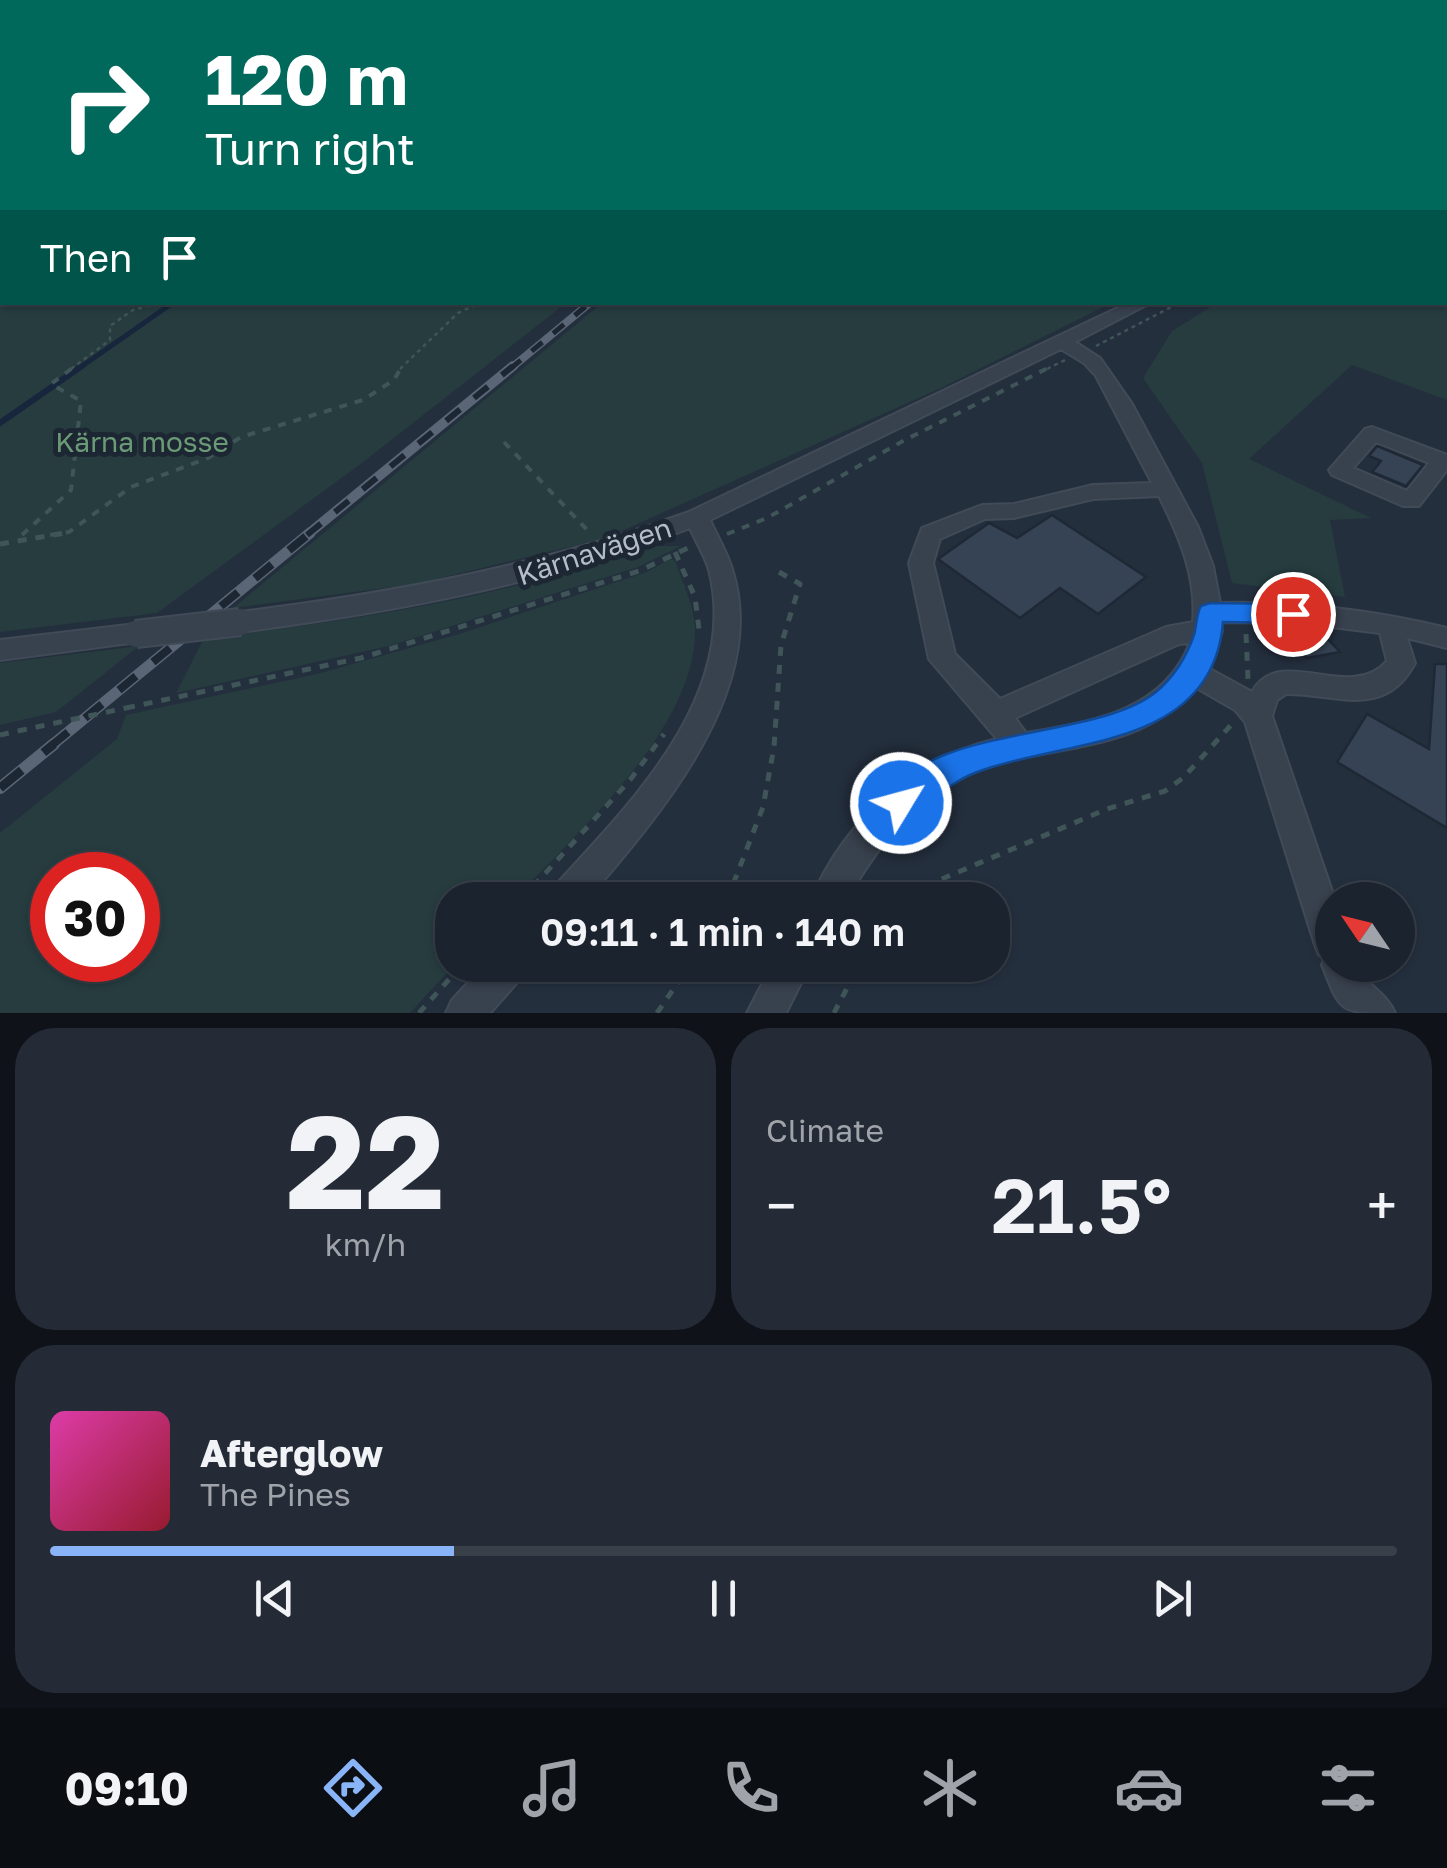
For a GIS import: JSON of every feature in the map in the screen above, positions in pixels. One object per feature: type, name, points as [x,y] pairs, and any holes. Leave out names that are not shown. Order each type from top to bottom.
[{"type":"street","name":"Kärnavägen","points":[[0,650],[417,598],[531,574],[607,551],[697,517],[1138,305]]},
{"type":"street","points":[[840,882],[869,836],[932,778],[1018,746],[1091,734],[1130,722],[1165,701],[1193,673],[1210,622],[1199,562],[1166,490],[1102,372],[1082,353],[1062,342]]},
{"type":"street","points":[[1018,746],[996,714],[943,658],[921,563],[930,534],[982,512],[1014,511],[1093,492],[1166,490]]},
{"type":"street","points":[[580,882],[673,770],[695,734],[719,674],[726,623],[724,578],[715,550],[697,517]]},
{"type":"street","points":[[996,714],[1174,634],[1210,622],[1320,615],[1390,623],[1447,638]]},
{"type":"street","points":[[1251,709],[1280,682],[1342,690],[1370,687],[1393,677],[1401,663],[1390,623]]},
{"type":"street","points":[[1193,673],[1251,709],[1315,893]]},
{"type":"street","points":[[465,1013],[493,982]]},
{"type":"street","points":[[766,1013],[783,982]]},
{"type":"street","points":[[1346,982],[1350,993],[1376,1013]]},
{"type":"path","points":[[20,538],[71,490],[80,402],[51,384],[110,340],[110,326],[133,310],[151,305]]},
{"type":"path","points":[[0,544],[69,532],[131,486],[208,458],[241,436],[363,400],[394,380],[402,364],[458,313],[475,305]]},
{"type":"path","points":[[504,442],[607,551]]},
{"type":"path","points":[[675,552],[698,610],[699,650]]},
{"type":"path","points":[[734,882],[763,806],[774,747],[780,645],[800,584],[779,572]]},
{"type":"path","points":[[0,734],[126,708]]},
{"type":"path","points":[[935,882],[1107,809],[1165,790],[1183,778],[1251,709]]},
{"type":"path","points":[[537,882],[630,780],[666,732]]},
{"type":"path","points":[[419,1013],[447,982]]},
{"type":"path","points":[[657,1013],[678,982]]},
{"type":"path","points":[[834,1013],[850,982]]},
{"type":"green space","name":"Kärna mosse","points":[[0,305],[563,305],[362,463],[157,613],[0,632]]},
{"type":"green space","points":[[600,305],[1107,305],[941,388],[606,538],[416,584],[233,608]]},
{"type":"green space","points":[[1214,305],[1447,305],[1447,400],[1352,365],[1249,459],[1371,518],[1330,520],[1345,597],[1232,583],[1202,463],[1143,378],[1172,331]]},
{"type":"green space","points":[[658,546],[681,546],[638,567],[389,646],[176,693],[204,638],[433,604],[544,579]]},
{"type":"green space","points":[[670,559],[675,561],[688,594],[695,628],[690,666],[676,703],[655,740],[629,776],[531,882],[435,882],[435,982],[438,982],[410,1013],[0,1013],[0,833],[117,739],[126,715],[317,674],[459,634],[647,572]]},
{"type":"green space","points":[[139,646],[56,712],[0,725],[0,663]]},
{"type":"building","points":[[1377,446],[1423,465],[1406,486],[1372,472],[1381,461],[1369,456]]},
{"type":"building","points":[[1052,515],[1146,577],[1098,614],[1060,588],[1020,618],[938,559],[989,523],[1017,538]]},
{"type":"building","points":[[1322,633],[1340,652],[1307,658],[1289,639]]},
{"type":"building","points":[[1435,664],[1447,664],[1447,828],[1337,762],[1367,714],[1429,749]]},
{"type":"waterway","points":[[78,369],[170,305]]},
{"type":"waterway","points":[[0,423],[82,366]]},
{"type":"railway","points":[[510,369],[587,305]]},
{"type":"railway","points":[[307,535],[513,366]]},
{"type":"railway","points":[[51,746],[310,533]]},
{"type":"railway","points":[[0,788],[54,744]]},
{"type":"route","points":[[901,803],[932,778],[970,760],[1018,746],[1091,734],[1130,722],[1165,701],[1193,673],[1209,631],[1210,612],[1293,614]]}]
